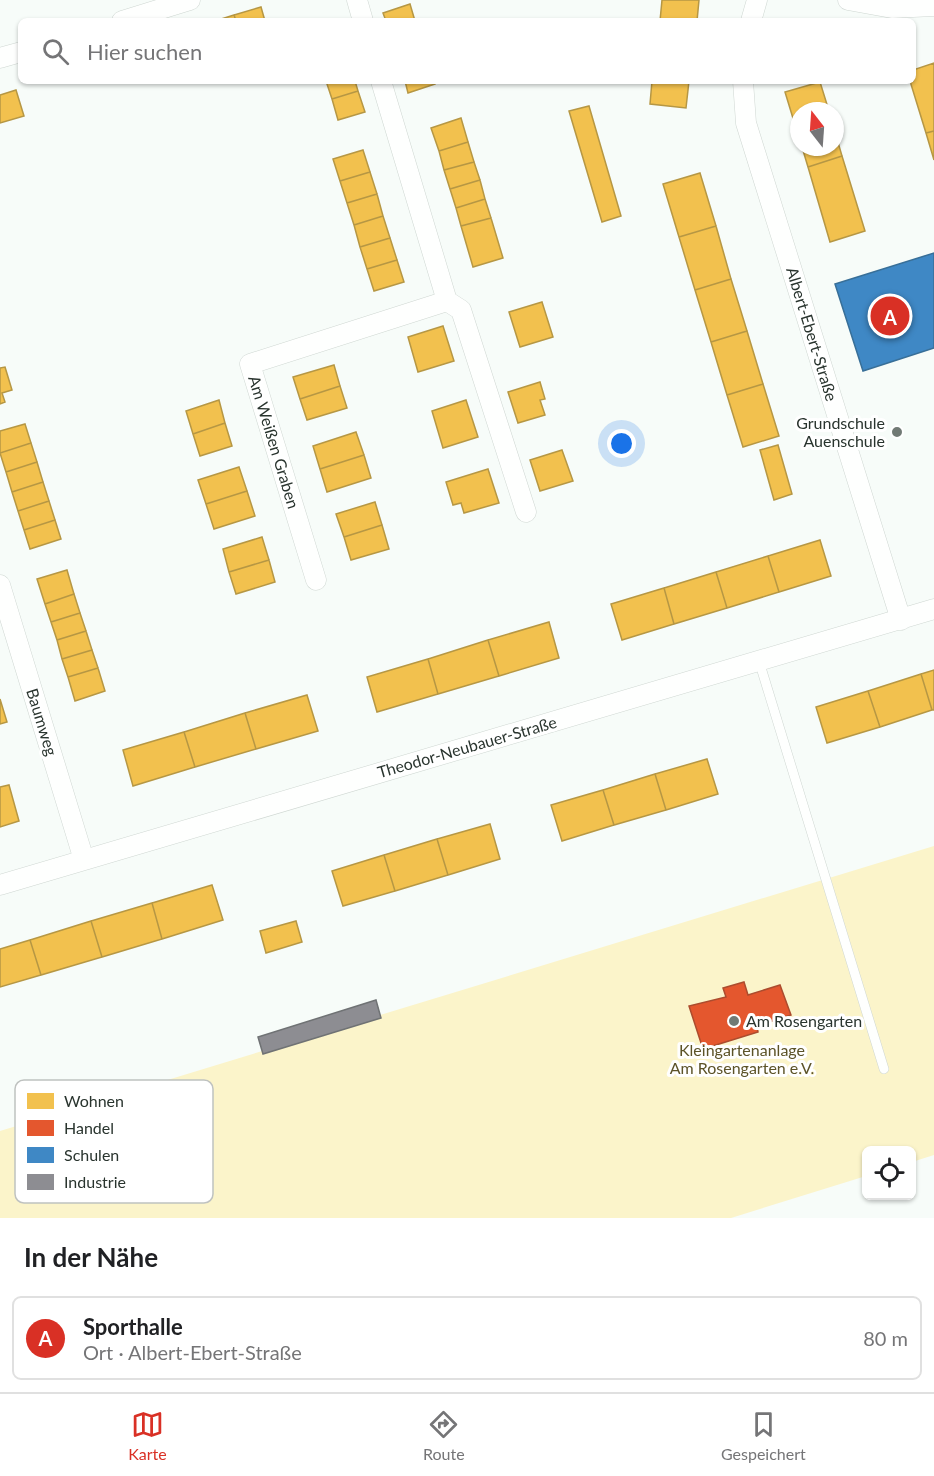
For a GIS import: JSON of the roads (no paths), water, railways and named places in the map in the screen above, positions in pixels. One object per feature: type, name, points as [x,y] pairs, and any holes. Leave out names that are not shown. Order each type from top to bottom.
[{"type":"street","points":[[132,18],[190,0]]},
{"type":"street","points":[[357,0],[362,18]]},
{"type":"street","points":[[752,18],[756,0]]},
{"type":"street","points":[[848,0],[892,8],[934,6]]},
{"type":"street","points":[[0,58],[18,53]]},
{"type":"street","points":[[382,84],[447,301],[461,310],[526,512]]},
{"type":"street","name":"Albert-Ebert-Straße","points":[[743,84],[748,129],[901,620]]},
{"type":"street","name":"Am Weißen Graben","points":[[316,579],[250,364],[447,301]]},
{"type":"street","name":"Baumweg","points":[[0,585],[84,860]]},
{"type":"street","name":"Theodor-Neubauer-Straße","points":[[0,885],[934,609]]},
{"type":"lane","points":[[759,661],[884,1070]]},
{"type":"place","name":"Sporthalle","points":[[890,316]]},
{"type":"place","name":"Grundschule Auenschule","points":[[897,432]]},
{"type":"place","name":"Am Rosengarten","points":[[734,1021]]},
{"type":"park label","name":"Kleingartenanlage Am Rosengarten e.V.","points":[[742,1059]]}]
